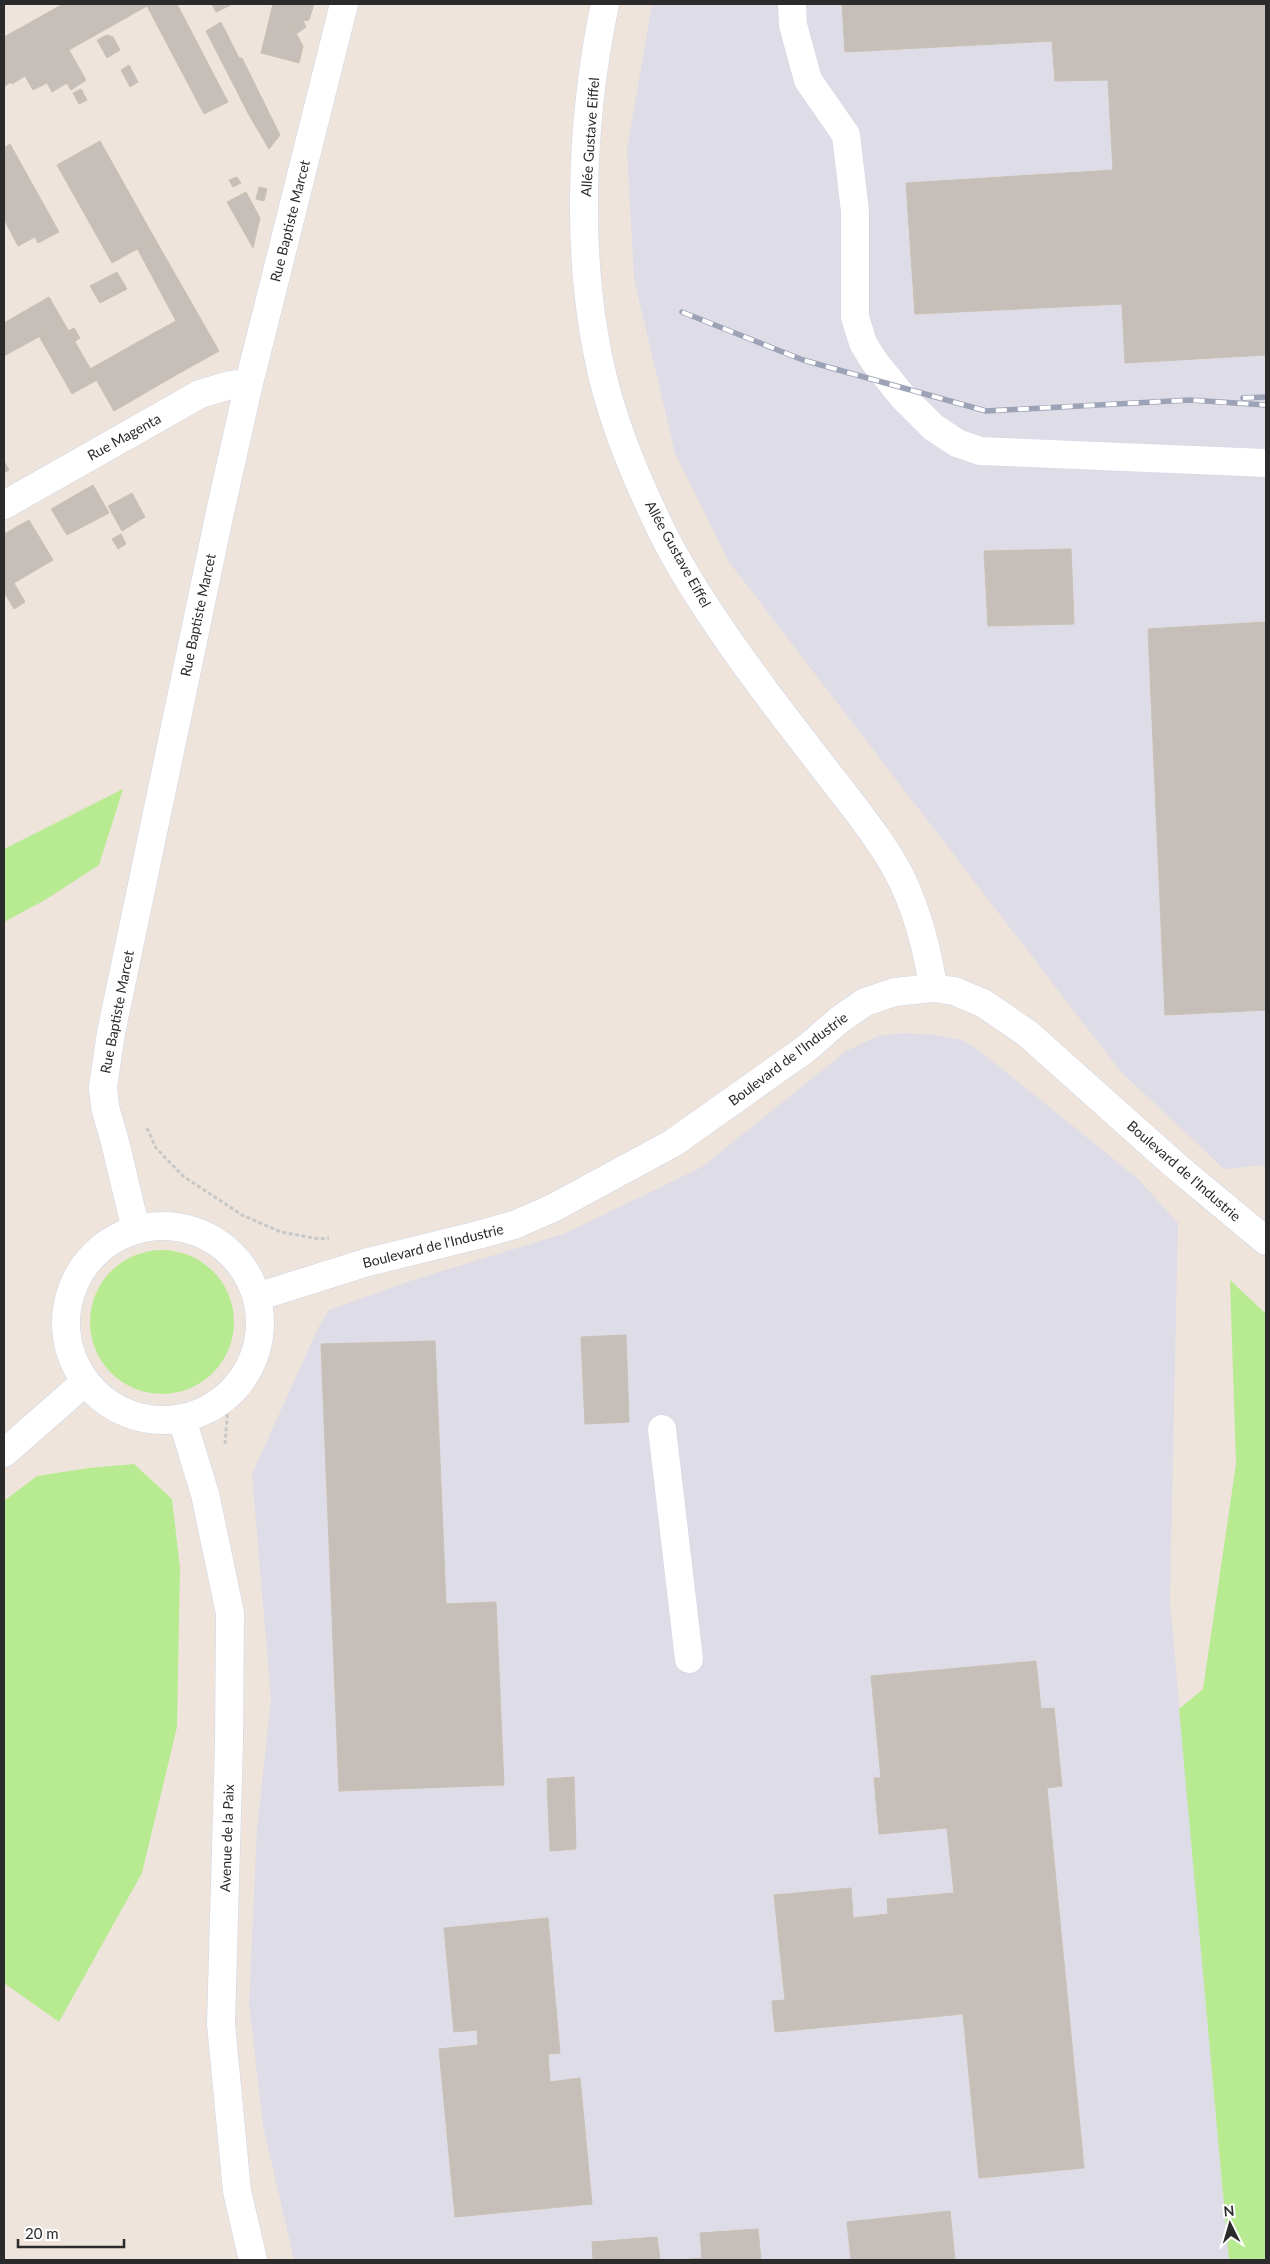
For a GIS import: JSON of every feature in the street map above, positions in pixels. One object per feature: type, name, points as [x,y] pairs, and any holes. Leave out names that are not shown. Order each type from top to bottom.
[{"type":"street","name":"Rue Baptiste Marcet","points":[[136,1230],[115,1142],[104,1107],[103,1087],[122,984],[220,512],[249,383],[344,4]]},
{"type":"street","name":"Allée Gustave Eiffel","points":[[605,4],[590,98],[585,166],[586,242],[591,314],[605,386],[625,444],[656,520],[695,589],[764,690],[870,828],[903,882],[921,926],[933,988]]},
{"type":"street","points":[[792,4],[793,25],[808,80],[846,135],[855,211],[855,317],[864,343],[885,375],[932,427],[958,443],[980,451],[1266,463]]},
{"type":"street","name":"Rue Magenta","points":[[4,504],[200,394],[230,385],[249,383]]},
{"type":"street","name":"Boulevard de l'Industrie","points":[[257,1297],[368,1262],[496,1230],[553,1208],[673,1143],[807,1048],[839,1020],[866,1002],[895,992],[933,988],[954,990],[983,1003],[1028,1034],[1177,1167],[1266,1240]]},
{"type":"street","points":[[162,1226],[187,1229],[211,1238],[231,1254],[247,1274],[257,1297],[261,1323],[257,1350],[246,1374],[229,1395],[207,1410],[182,1419],[155,1420],[128,1414],[105,1401],[85,1382],[71,1354],[66,1323],[71,1292],[85,1264],[108,1243],[136,1230],[162,1226]]},
{"type":"street","points":[[4,1453],[85,1382]]},
{"type":"street","name":"Avenue de la Paix","points":[[182,1419],[205,1494],[230,1613],[230,1742],[221,2024],[238,2191],[253,2260]]},
{"type":"street","points":[[662,1429],[689,1659]]},
{"type":"path","points":[[146,1126],[156,1148],[183,1176],[242,1215],[281,1232],[319,1239],[336,1237]]},
{"type":"shaded area","points":[[652,4],[1266,4],[1266,1165],[1224,1169],[1120,1071],[729,562],[675,453],[634,279],[627,149]]},
{"type":"shaded area","points":[[904,1033],[935,1035],[962,1040],[980,1051],[1137,1178],[1178,1223],[1170,1601],[1229,2260],[294,2260],[263,2126],[249,2003],[257,1829],[271,1699],[252,1474],[319,1326],[329,1310],[413,1280],[566,1233],[702,1167],[846,1051],[878,1036]]},
{"type":"green space","points":[[123,789],[99,865],[45,900],[4,922],[4,849]]},
{"type":"green space","points":[[162,1250],[189,1256],[202,1262],[213,1271],[222,1282],[228,1295],[234,1322],[228,1349],[222,1362],[213,1373],[202,1382],[189,1388],[162,1394],[135,1388],[122,1382],[111,1373],[102,1362],[96,1349],[90,1322],[96,1295],[102,1282],[111,1271],[122,1262],[135,1256]]},
{"type":"green space","points":[[1230,1280],[1266,1314],[1266,2260],[1229,2260],[1179,1709],[1203,1689],[1236,1464]]},
{"type":"green space","points":[[134,1464],[172,1499],[180,1568],[177,1727],[142,1873],[59,2022],[4,1983],[4,1501],[37,1476],[89,1468]]},
{"type":"building","points":[[63,4],[94,4],[108,28],[69,50],[86,80],[71,90],[31,22]]},
{"type":"building","points":[[94,4],[146,4],[147,6],[108,28]]},
{"type":"building","points":[[146,4],[177,4],[228,102],[204,114]]},
{"type":"building","points":[[212,4],[230,4],[231,5],[216,12]]},
{"type":"building","points":[[273,4],[280,4],[303,46],[299,63],[261,53]]},
{"type":"building","points":[[280,4],[314,4],[309,20],[303,21],[306,27],[296,34]]},
{"type":"building","points":[[842,4],[1266,4],[1266,355],[1125,363],[1122,304],[915,314],[906,183],[1113,170],[1108,80],[1055,81],[1052,41],[845,52]]},
{"type":"building","points":[[31,22],[67,83],[52,92],[47,83],[33,90],[25,76],[12,84],[4,70],[4,37]]},
{"type":"building","points":[[221,22],[239,58],[242,58],[280,135],[269,149],[249,115],[206,31]]},
{"type":"building","points":[[107,35],[113,37],[120,50],[107,58],[97,40]]},
{"type":"building","points":[[129,65],[138,82],[130,87],[121,70]]},
{"type":"building","points":[[4,70],[11,82],[4,87]]},
{"type":"building","points":[[81,89],[87,100],[79,104],[73,93]]},
{"type":"building","points":[[100,141],[155,239],[112,263],[57,165]]},
{"type":"building","points":[[10,144],[59,232],[38,243],[35,237],[18,246],[4,219],[4,148]]},
{"type":"building","points":[[237,177],[241,183],[233,187],[229,180]]},
{"type":"building","points":[[259,187],[267,189],[264,201],[256,199]]},
{"type":"building","points":[[246,192],[260,218],[253,248],[227,202]]},
{"type":"building","points":[[155,239],[219,351],[176,375],[152,334],[176,321],[137,248]]},
{"type":"building","points":[[117,272],[127,289],[100,303],[90,286]]},
{"type":"building","points":[[49,297],[64,323],[4,356],[4,323]]},
{"type":"building","points":[[64,323],[97,380],[72,394],[39,336]]},
{"type":"building","points":[[74,328],[80,338],[74,342],[68,331]]},
{"type":"building","points":[[152,334],[176,375],[114,411],[90,369]]},
{"type":"building","points":[[4,461],[9,470],[4,473]]},
{"type":"building","points":[[93,485],[109,513],[67,535],[51,509]]},
{"type":"building","points":[[132,493],[145,517],[122,531],[108,506]]},
{"type":"building","points":[[29,520],[53,560],[14,583],[25,602],[14,609],[4,592],[4,534]]},
{"type":"building","points":[[121,534],[126,544],[118,549],[112,539]]},
{"type":"building","points":[[1071,549],[1074,624],[988,626],[984,551]]},
{"type":"building","points":[[1266,622],[1266,1010],[1165,1015],[1148,629]]},
{"type":"building","points":[[626,1335],[629,1422],[585,1424],[581,1337]]},
{"type":"building","points":[[435,1341],[446,1604],[496,1602],[504,1785],[339,1791],[321,1344]]},
{"type":"building","points":[[1036,1661],[1041,1709],[1054,1708],[1062,1786],[1047,1788],[1084,2168],[979,2178],[963,2014],[775,2032],[772,2001],[785,2000],[774,1895],[851,1888],[853,1918],[888,1914],[887,1899],[954,1893],[947,1828],[879,1834],[874,1778],[881,1778],[871,1676]]},
{"type":"building","points":[[574,1777],[576,1849],[550,1851],[547,1779]]},
{"type":"building","points":[[548,1918],[560,2053],[548,2054],[550,2082],[580,2078],[592,2204],[455,2217],[439,2049],[478,2045],[477,2030],[454,2032],[444,1928]]},
{"type":"building","points":[[950,2211],[955,2260],[851,2260],[847,2222]]},
{"type":"building","points":[[758,2229],[761,2260],[679,2260],[702,2258],[700,2233]]},
{"type":"building","points":[[657,2237],[660,2260],[593,2260],[592,2242]]},
{"type":"railway","points":[[682,312],[803,360],[986,411],[1190,400],[1266,405]]},
{"type":"railway","points":[[1243,398],[1266,397]]}]
